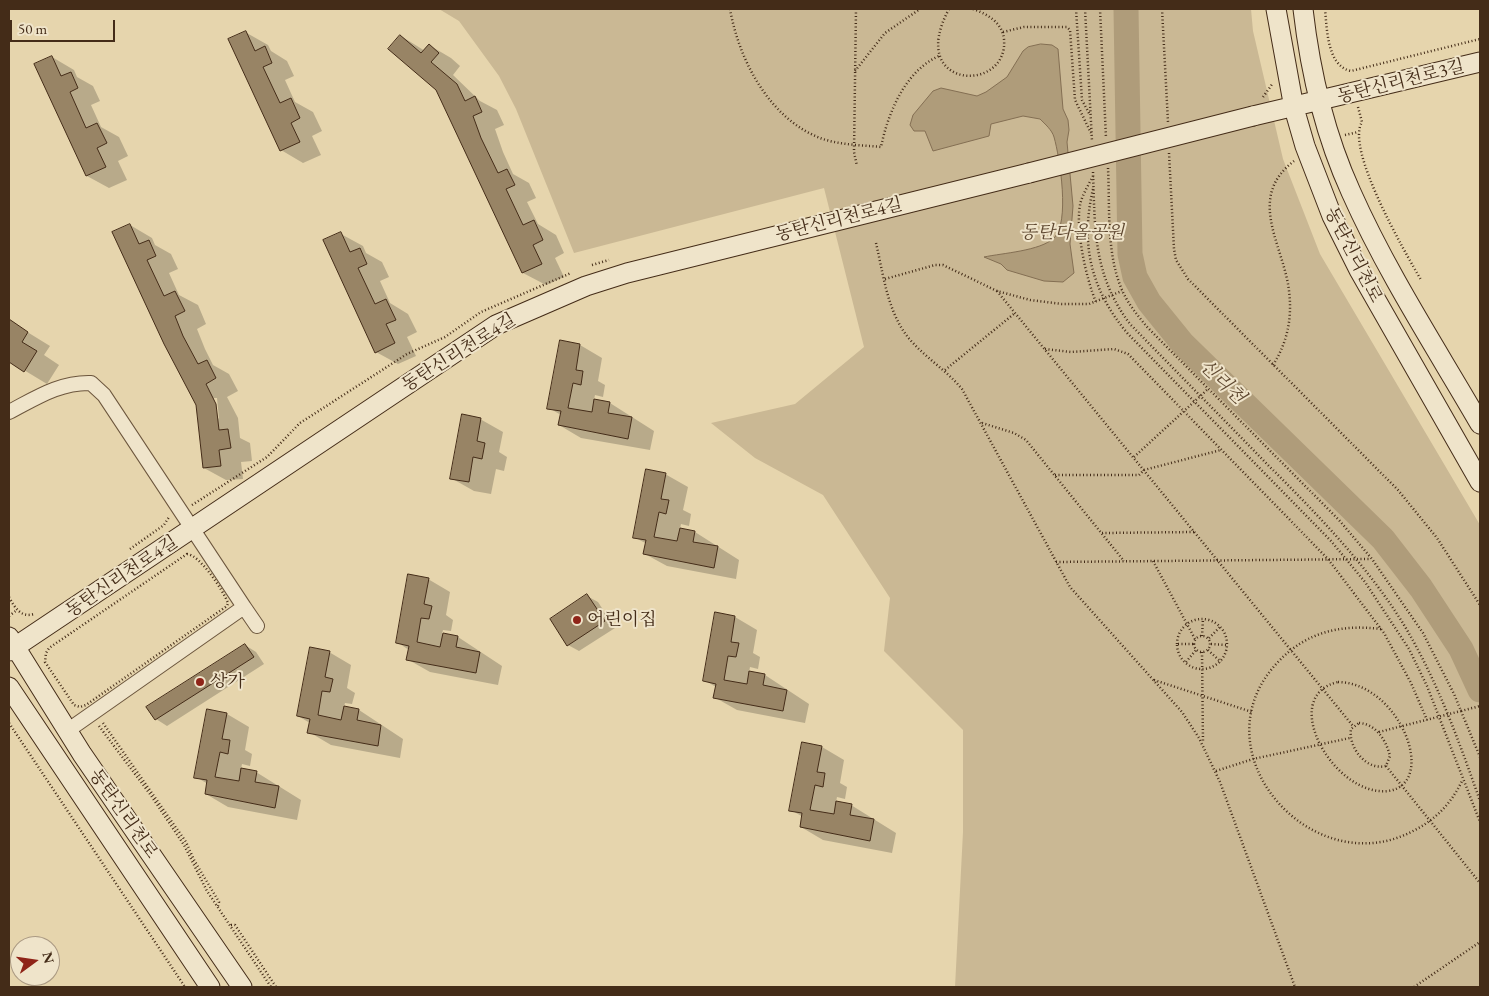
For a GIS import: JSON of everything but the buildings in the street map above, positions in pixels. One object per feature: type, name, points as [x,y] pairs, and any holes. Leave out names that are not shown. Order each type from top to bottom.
[{"type":"main road","name":"동탄신리천로","points":[[1276,9],[1294,108],[1319,185],[1344,243],[1480,482]]},
{"type":"main road","name":"동탄신리천로","points":[[1303,9],[1310,58],[1321,102],[1351,191],[1397,281],[1480,424]]},
{"type":"main road","name":"동탄신리천로3길","points":[[1255,107],[1294,108],[1480,62]]},
{"type":"main road","name":"동탄신리천로4길","points":[[11,645],[193,529],[496,325],[546,302],[628,273],[1029,173],[1255,107]]},
{"type":"main road","name":"동탄신리천로","points":[[11,645],[242,987]]},
{"type":"main road","name":"동탄신리천로","points":[[9,687],[210,987]]},
{"type":"street","points":[[9,412],[60,386],[75,382],[91,383],[104,395],[257,626]]},
{"type":"street","points":[[68,731],[244,607]]},
{"type":"path","points":[[730,9],[734,30],[755,78],[777,108],[796,124],[818,137],[880,147],[884,128],[897,99],[922,67],[940,56]]},
{"type":"path","points":[[856,9],[854,144],[857,166]]},
{"type":"path","points":[[855,71],[886,33],[920,9]]},
{"type":"path","points":[[949,9],[937,36],[940,56],[946,66],[957,74],[964,76],[978,75],[991,68],[1001,58],[1004,49],[1003,32],[993,19],[973,9]]},
{"type":"path","points":[[1076,9],[1082,100],[1090,116],[1085,9]]},
{"type":"path","points":[[1162,9],[1168,124]]},
{"type":"path","points":[[1325,9],[1335,60],[1341,68],[1351,71],[1480,39]]},
{"type":"path","points":[[1003,32],[1034,26],[1067,27],[1070,30],[1075,100],[1092,134]]},
{"type":"path","points":[[1255,107],[1268,92],[1274,80]]},
{"type":"path","points":[[1362,122],[1359,127],[1358,139],[1372,185],[1421,280]]},
{"type":"path","points":[[1169,153],[1174,248],[1181,270],[1398,490],[1437,538],[1480,605]]},
{"type":"path","points":[[1273,365],[1286,338],[1291,302],[1288,282],[1272,228],[1271,196],[1280,171],[1296,160]]},
{"type":"path","points":[[1094,174],[1081,202],[1081,228],[1083,258],[1096,302]]},
{"type":"path","points":[[1480,801],[1448,714],[1428,668],[1402,623],[1355,559],[1324,522],[1130,324],[1111,295],[1102,275],[1097,255],[1094,186],[1087,216],[1089,246],[1091,266],[1103,299],[1128,334],[1346,559],[1375,595],[1409,649],[1440,717],[1480,822]]},
{"type":"path","points":[[876,243],[900,327],[913,344],[946,370],[962,389],[1056,562],[1076,594],[1182,712],[1204,746],[1296,987]]},
{"type":"path","points":[[885,279],[943,265],[997,291],[1020,298],[1079,304],[1096,302],[1122,291],[1148,328],[1339,520],[1372,559],[1420,628],[1454,694],[1480,757]]},
{"type":"path","points":[[997,291],[1353,726]]},
{"type":"path","points":[[946,370],[1015,313]]},
{"type":"path","points":[[1045,350],[1121,351],[1128,354],[1328,559],[1381,629],[1412,683],[1427,720]]},
{"type":"path","points":[[1134,458],[1208,389]]},
{"type":"path","points":[[982,423],[1021,436],[1124,561]]},
{"type":"path","points":[[1055,475],[1139,475],[1144,470],[1221,450]]},
{"type":"path","points":[[1102,533],[1195,532]]},
{"type":"path","points":[[183,555],[196,556],[225,595],[228,602],[226,606],[86,705],[80,707],[74,705],[45,662],[46,653],[49,648],[183,555]]},
{"type":"path","points":[[1056,562],[1372,559]]},
{"type":"path","points":[[1152,561],[1195,639],[1196,650]]},
{"type":"path","points":[[9,597],[17,610],[26,616],[31,615]]},
{"type":"path","points":[[9,616],[17,610]]},
{"type":"path","points":[[1202,636],[1203,619]]},
{"type":"path","points":[[1203,619],[1211,620],[1220,627],[1227,638],[1228,645],[1226,655],[1221,662],[1214,667],[1202,670],[1189,666],[1185,662],[1179,653],[1177,644],[1182,629],[1187,624],[1203,619]]},
{"type":"path","points":[[1208,638],[1220,627]]},
{"type":"path","points":[[1381,629],[1363,627],[1334,629],[1311,637],[1291,650],[1271,670],[1264,681],[1252,712],[1250,734],[1253,759],[1258,773],[1276,802],[1288,814],[1318,834],[1355,843],[1381,842],[1406,835],[1432,820],[1450,801],[1462,781]]},
{"type":"path","points":[[1195,639],[1202,636],[1208,638],[1211,644]]},
{"type":"path","points":[[1177,644],[1194,644]]},
{"type":"path","points":[[1211,644],[1228,645]]},
{"type":"path","points":[[1196,650],[1202,652],[1208,650],[1211,644]]},
{"type":"path","points":[[1185,662],[1196,650]]},
{"type":"path","points":[[1208,650],[1221,662]]},
{"type":"path","points":[[1202,652],[1204,746]]},
{"type":"path","points":[[1153,680],[1252,712]]},
{"type":"path","points":[[1348,682],[1368,690],[1383,701],[1402,726],[1408,741],[1411,762],[1409,773],[1402,784],[1390,791],[1362,787],[1336,768],[1319,744],[1313,716],[1317,696],[1323,688],[1331,684],[1348,682]]},
{"type":"path","points":[[1378,732],[1480,706]]},
{"type":"path","points":[[218,906],[219,902],[194,860],[186,842],[102,722],[97,722],[150,794],[184,845],[207,890],[271,987]]},
{"type":"path","points":[[9,723],[185,987]]},
{"type":"path","points":[[1359,723],[1366,723],[1378,732],[1390,756],[1386,766],[1376,767],[1369,764],[1357,753],[1350,738],[1353,726],[1359,723]]},
{"type":"path","points":[[1215,771],[1253,759],[1350,738]]},
{"type":"path","points":[[1386,766],[1432,820],[1480,883]]},
{"type":"path","points":[[231,925],[235,925],[276,987]]},
{"type":"path","points":[[1414,987],[1480,942]]},
{"type":"green space","name":"동탄다올공원","points":[[439,9],[1251,9],[1253,31],[1283,159],[1320,254],[1480,525],[1480,987],[955,987],[963,832],[963,730],[884,651],[890,598],[823,495],[755,458],[711,423],[795,404],[864,347],[824,188],[574,253],[516,109],[499,76],[459,21]]},
{"type":"shaded area","points":[[1041,44],[1052,45],[1058,49],[1063,109],[1068,120],[1069,130],[1067,142],[1073,206],[1070,244],[1074,273],[1063,282],[1044,281],[1007,270],[1001,264],[984,257],[1040,246],[1054,238],[1059,230],[1063,205],[1061,174],[1054,137],[1046,125],[1040,119],[1023,116],[991,124],[989,136],[933,151],[925,131],[914,131],[910,125],[913,115],[933,91],[941,88],[977,96],[1007,77],[1023,51],[1028,47]]},
{"type":"waterway","name":"신리천","points":[[1126,9],[1130,254],[1135,277],[1149,302],[1183,344],[1383,539],[1421,588],[1461,649],[1480,690]]},
{"type":"place","name":"어린이집","points":[[577,620]]},
{"type":"place","name":"상가","points":[[200,682]]}]
